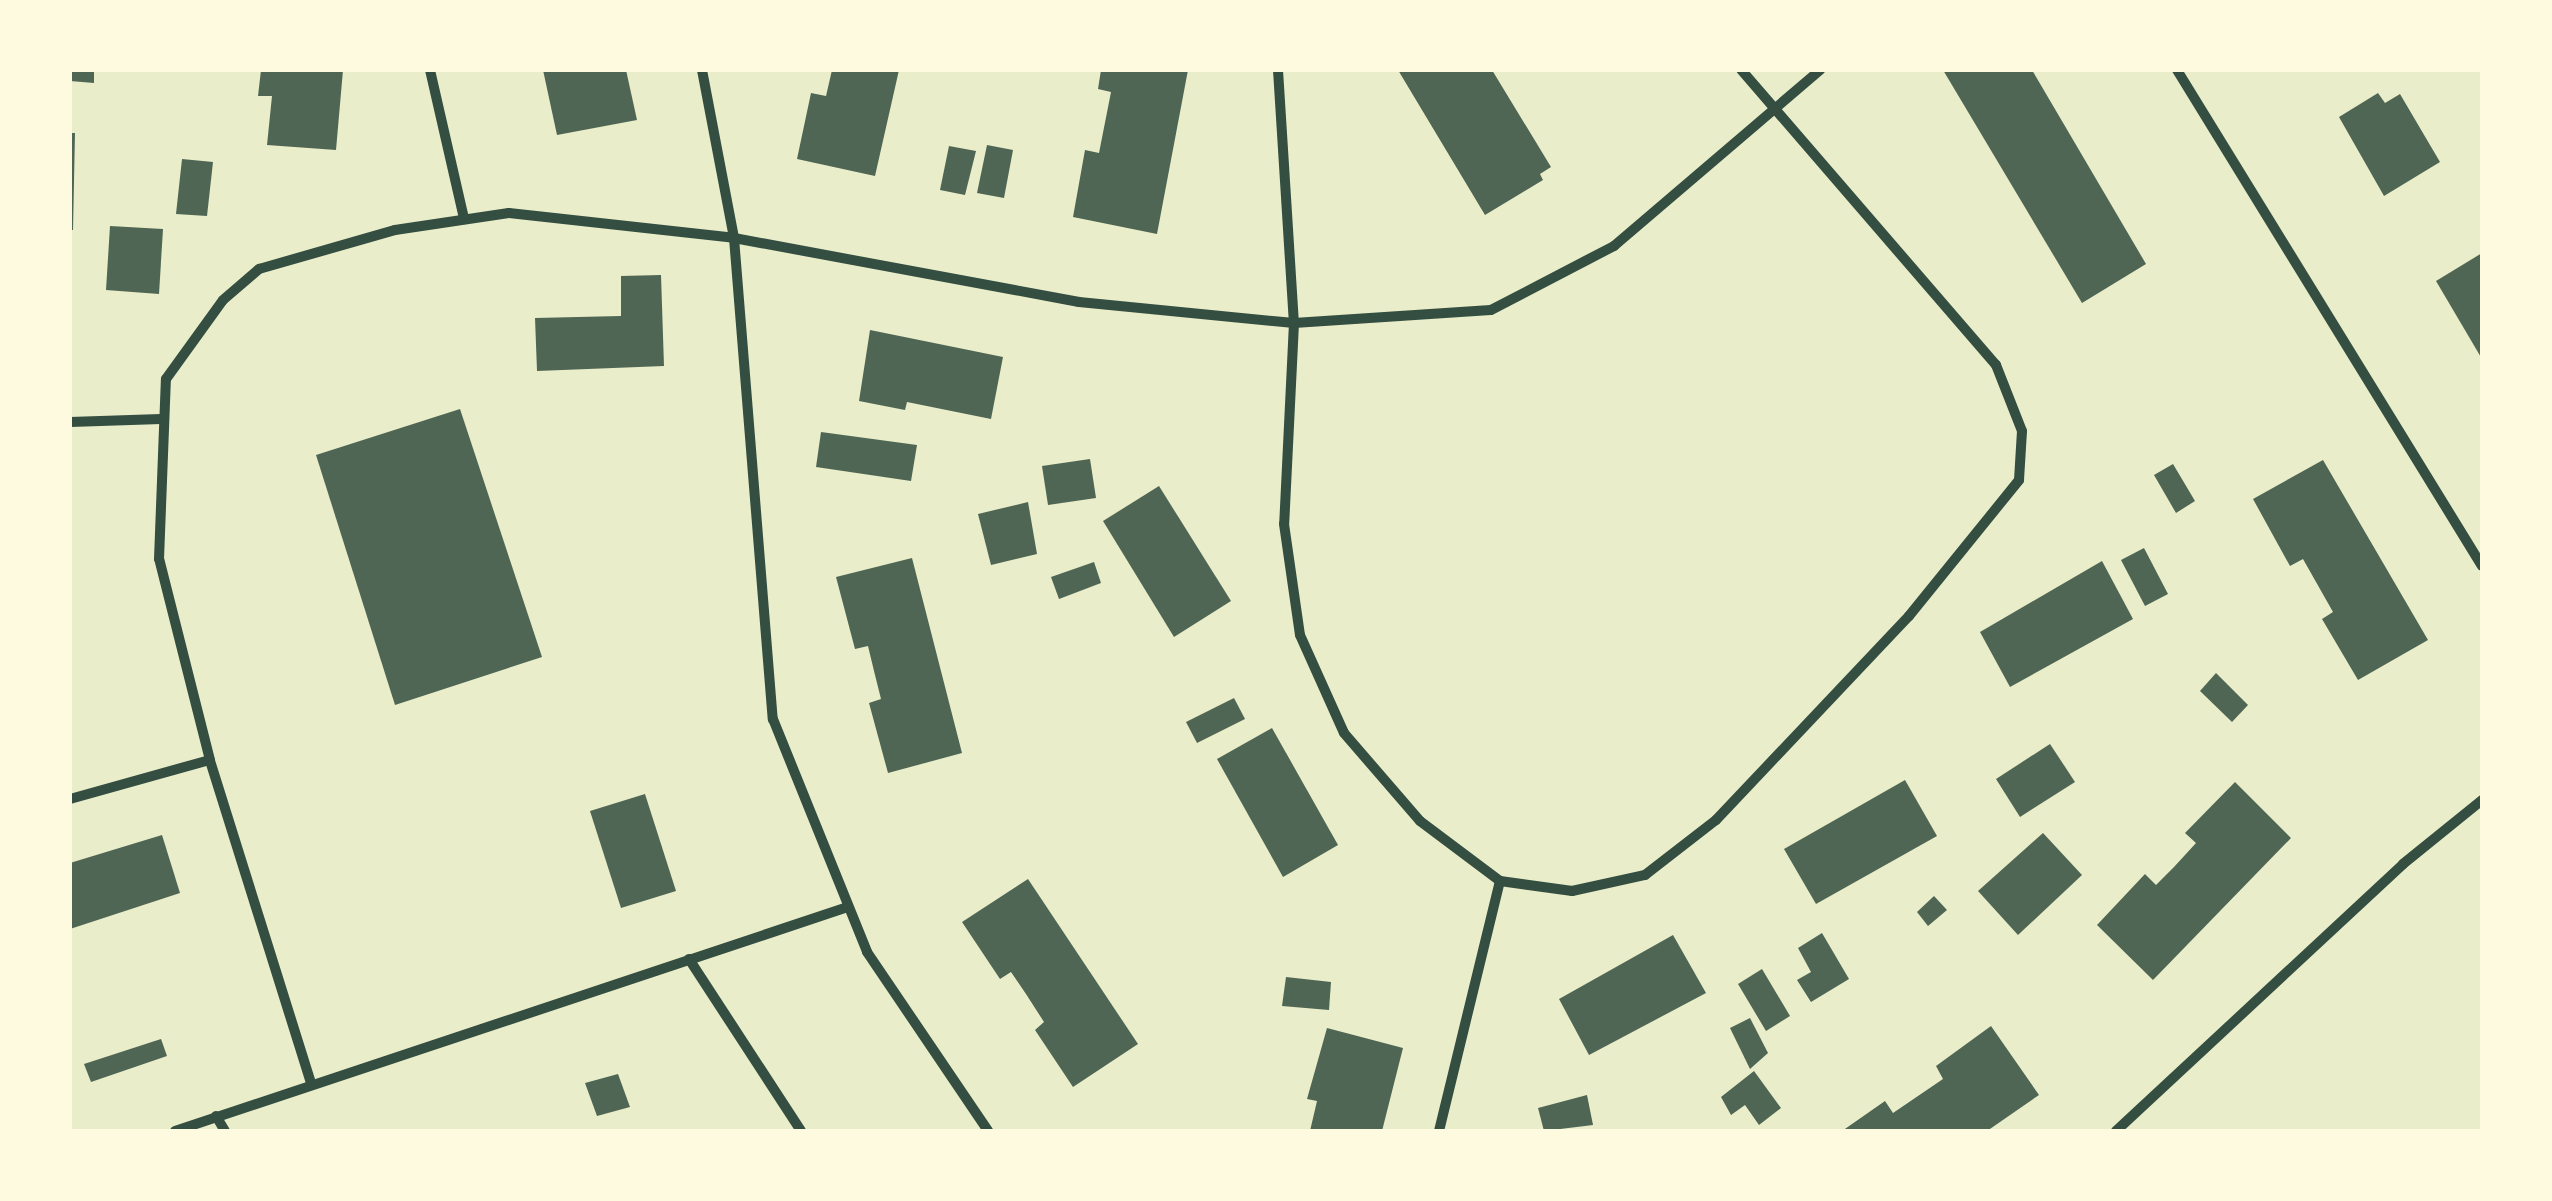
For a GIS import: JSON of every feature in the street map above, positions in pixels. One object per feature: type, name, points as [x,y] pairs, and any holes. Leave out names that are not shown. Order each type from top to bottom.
[{"type":"street","points":[[430,70],[464,219]]},
{"type":"street","points":[[702,70],[734,238],[773,719],[867,952],[988,1131]]},
{"type":"street","points":[[1278,70],[1294,323],[1284,524],[1300,634],[1344,733],[1420,820],[1500,881],[1572,891],[1645,875],[1716,820],[1909,616],[2019,480],[2022,431],[1996,365],[1774,114],[1741,70]]},
{"type":"street","points":[[311,1083],[210,760],[159,560],[160,418],[166,379],[223,300],[259,269],[395,230],[509,212],[734,238],[1079,302],[1294,323],[1491,310],[1614,246],[1774,114],[1820,70]]},
{"type":"street","points":[[2177,70],[2482,566]]},
{"type":"street","points":[[70,422],[160,418]]},
{"type":"street","points":[[70,799],[210,760]]},
{"type":"street","points":[[2116,1131],[2404,864],[2482,800]]},
{"type":"street","points":[[1440,1131],[1500,881]]},
{"type":"street","points":[[175,1131],[848,907]]},
{"type":"street","points":[[689,959],[801,1131]]},
{"type":"street","points":[[216,1116],[225,1131]]},
{"type":"building","points":[[70,70],[94,70],[94,83],[70,81]]},
{"type":"building","points":[[261,70],[343,70],[336,150],[267,145],[272,96],[258,96]]},
{"type":"building","points":[[543,70],[626,70],[637,120],[557,135]]},
{"type":"building","points":[[832,70],[899,70],[875,176],[797,159],[811,93],[826,96]]},
{"type":"building","points":[[1101,70],[1188,70],[1157,234],[1073,217],[1085,150],[1099,153],[1111,92],[1098,89]]},
{"type":"building","points":[[1398,70],[1492,70],[1551,167],[1540,174],[1543,180],[1485,215]]},
{"type":"building","points":[[1943,70],[2032,70],[2146,264],[2082,303]]},
{"type":"building","points":[[2378,93],[2385,103],[2400,94],[2440,162],[2384,196],[2339,117]]},
{"type":"building","points":[[70,133],[75,133],[73,230],[70,230]]},
{"type":"building","points":[[987,145],[1013,150],[1004,198],[977,193]]},
{"type":"building","points":[[949,146],[976,151],[965,195],[940,190]]},
{"type":"building","points":[[182,159],[213,162],[207,216],[176,214]]},
{"type":"building","points":[[110,226],[163,229],[159,294],[106,290]]},
{"type":"building","points":[[2482,253],[2482,359],[2436,281]]},
{"type":"building","points":[[661,275],[664,366],[537,371],[535,318],[621,316],[621,276]]},
{"type":"building","points":[[870,330],[1003,357],[991,419],[907,402],[905,410],[859,401]]},
{"type":"building","points":[[460,409],[542,657],[395,705],[316,455]]},
{"type":"building","points":[[821,432],[917,445],[911,481],[816,467]]},
{"type":"building","points":[[1090,459],[1096,498],[1048,505],[1042,466]]},
{"type":"building","points":[[2323,460],[2428,640],[2358,680],[2322,619],[2333,612],[2303,559],[2290,566],[2253,499]]},
{"type":"building","points":[[2173,464],[2195,501],[2176,513],[2154,475]]},
{"type":"building","points":[[1159,486],[1231,601],[1174,637],[1103,521]]},
{"type":"building","points":[[1028,502],[1037,554],[991,565],[978,514]]},
{"type":"building","points":[[2144,548],[2168,594],[2145,606],[2121,560]]},
{"type":"building","points":[[912,558],[962,753],[888,773],[869,703],[881,699],[868,646],[855,649],[836,577]]},
{"type":"building","points":[[2102,561],[2133,619],[2010,687],[1980,632]]},
{"type":"building","points":[[1094,562],[1101,583],[1059,599],[1051,577]]},
{"type":"building","points":[[2216,673],[2248,705],[2232,722],[2200,691]]},
{"type":"building","points":[[1234,698],[1245,719],[1197,743],[1186,722]]},
{"type":"building","points":[[1272,728],[1338,845],[1283,877],[1217,759]]},
{"type":"building","points":[[2050,744],[2075,782],[2020,817],[1996,779]]},
{"type":"building","points":[[1905,780],[1937,836],[1816,904],[1784,849]]},
{"type":"building","points":[[2235,782],[2291,838],[2153,980],[2097,925],[2145,874],[2156,885],[2174,867],[2196,843],[2185,833]]},
{"type":"building","points":[[645,794],[676,891],[621,908],[590,811]]},
{"type":"building","points":[[2043,833],[2082,875],[2018,935],[1978,891]]},
{"type":"building","points":[[162,835],[180,893],[70,929],[70,863]]},
{"type":"building","points":[[1028,879],[1138,1044],[1073,1087],[1035,1030],[1044,1022],[1026,994],[1011,972],[1000,979],[962,922]]},
{"type":"building","points":[[1934,896],[1947,910],[1928,926],[1917,912]]},
{"type":"building","points":[[1822,933],[1849,979],[1811,1002],[1797,980],[1811,972],[1798,948]]},
{"type":"building","points":[[1673,935],[1706,993],[1589,1055],[1559,999]]},
{"type":"building","points":[[1762,969],[1790,1016],[1766,1031],[1738,984]]},
{"type":"building","points":[[1286,977],[1331,982],[1329,1010],[1282,1006]]},
{"type":"building","points":[[1750,1018],[1768,1053],[1750,1069],[1730,1028]]},
{"type":"building","points":[[1991,1026],[2039,1095],[1987,1131],[1842,1131],[1885,1101],[1893,1113],[1943,1079],[1936,1066]]},
{"type":"building","points":[[1327,1028],[1403,1048],[1382,1131],[1310,1131],[1317,1101],[1307,1099]]},
{"type":"building","points":[[161,1039],[167,1056],[91,1082],[84,1064]]},
{"type":"building","points":[[1754,1071],[1781,1108],[1759,1125],[1745,1105],[1731,1115],[1721,1097]]},
{"type":"building","points":[[618,1074],[630,1107],[597,1116],[585,1083]]},
{"type":"building","points":[[1587,1095],[1593,1125],[1544,1131],[1538,1108]]}]
